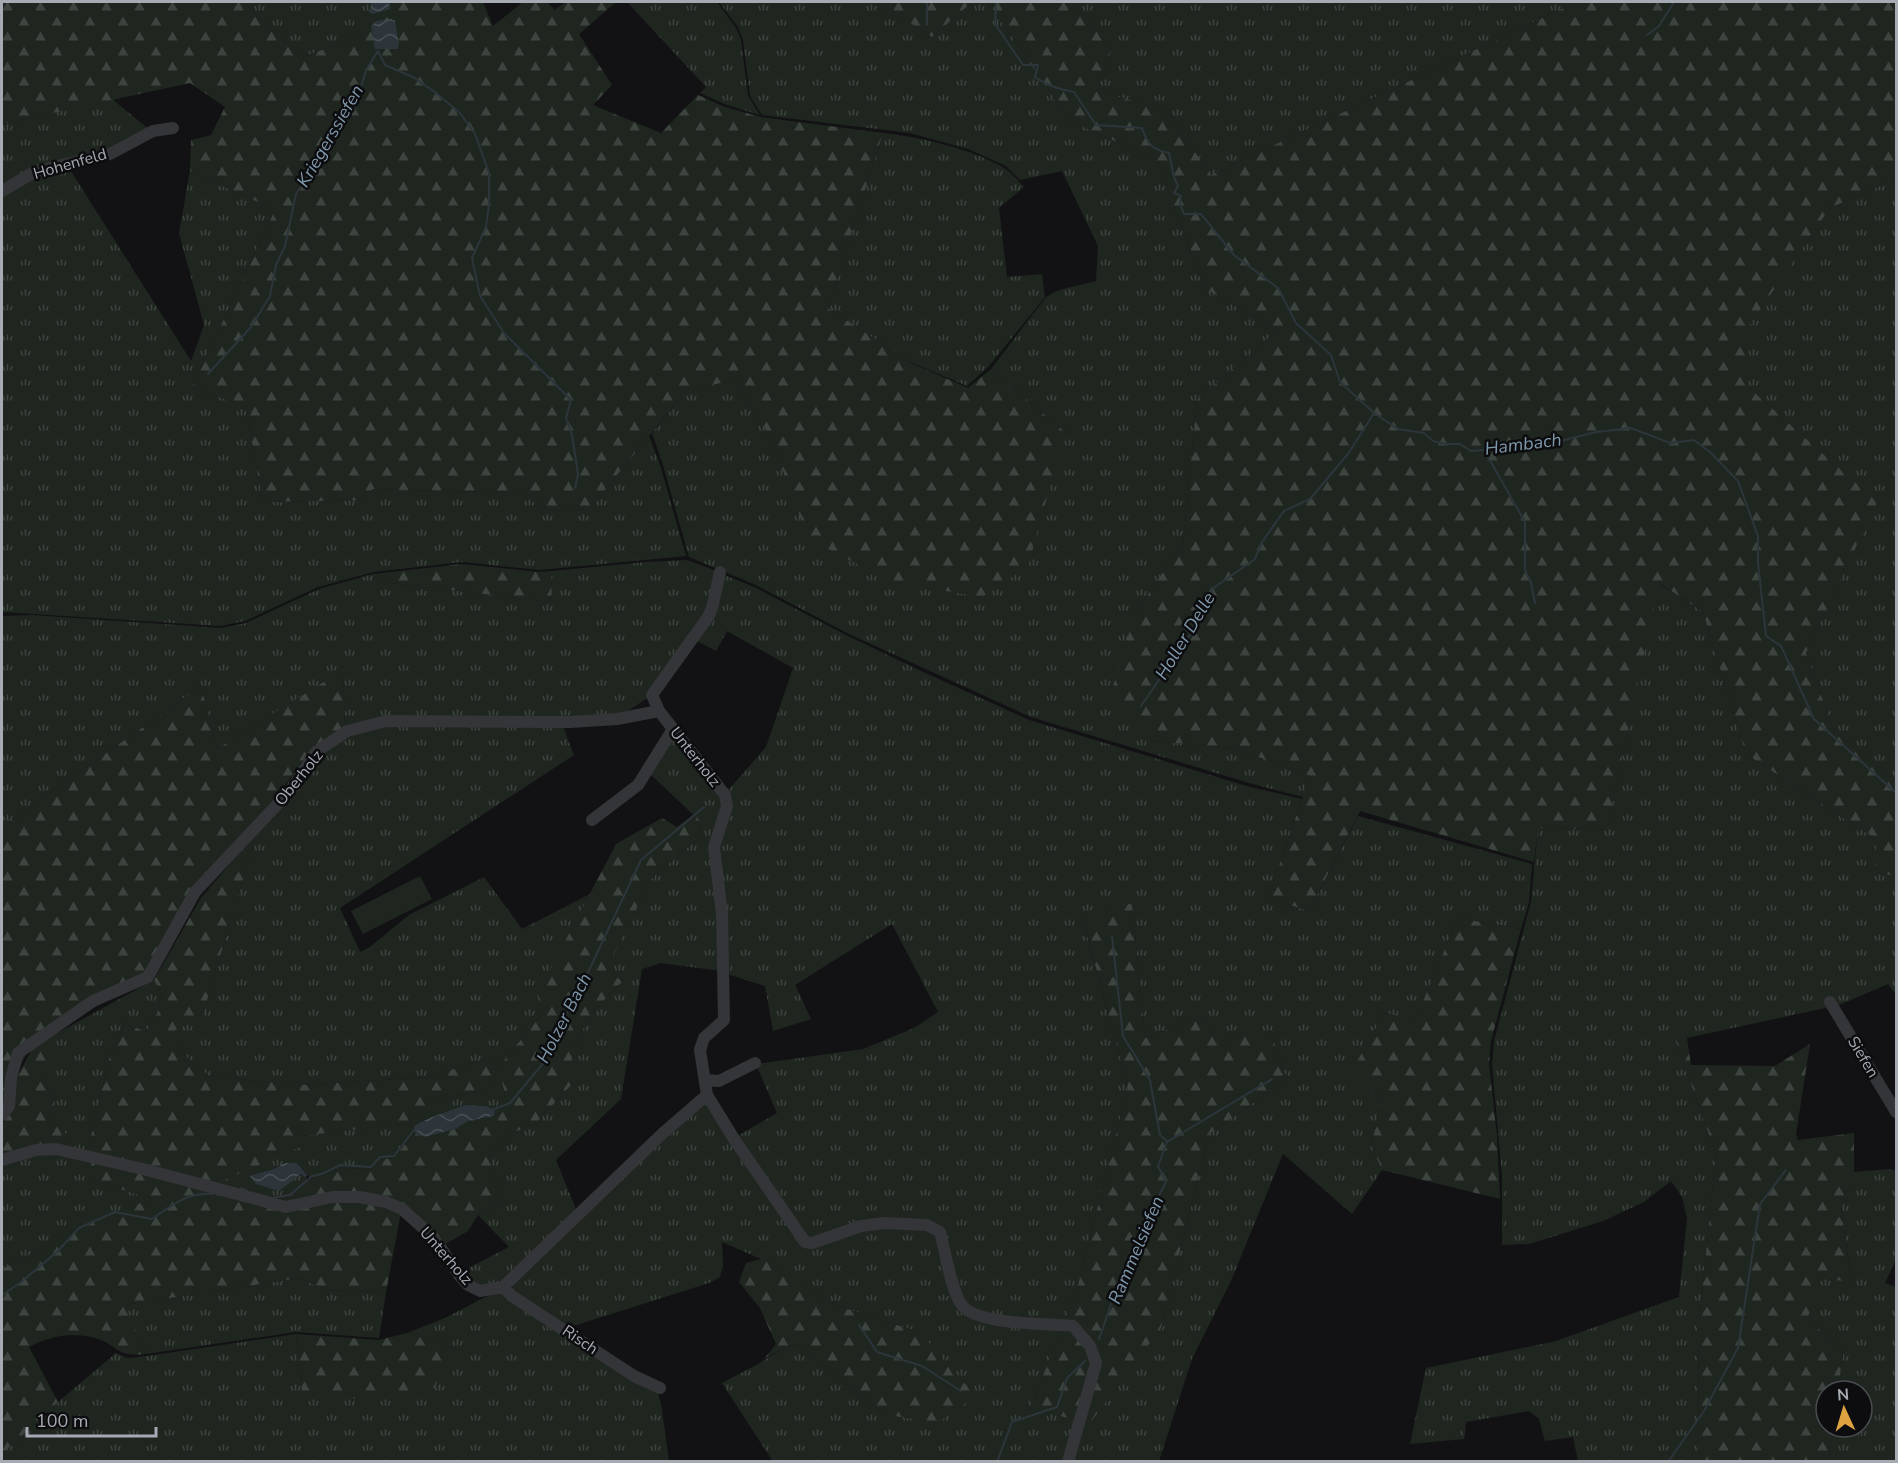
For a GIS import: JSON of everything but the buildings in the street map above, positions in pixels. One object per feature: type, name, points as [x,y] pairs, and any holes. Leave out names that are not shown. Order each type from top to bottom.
[{"type":"street","name":"Hohenfeld","points":[[2,191],[36,171],[110,154],[153,131],[173,128]]},
{"type":"street","points":[[659,711],[652,695],[712,608],[720,572]]},
{"type":"street","name":"Unterholz","points":[[659,711],[725,795],[727,806],[714,847],[722,914],[724,1020],[704,1038],[700,1050],[707,1095]]},
{"type":"street","name":"Oberholz","points":[[2,1115],[9,1106],[11,1078],[18,1053],[93,1001],[148,977],[195,892],[289,792],[316,752],[347,731],[386,721],[570,722],[617,719],[659,711]]},
{"type":"street","points":[[592,820],[638,785],[673,729]]},
{"type":"street","name":"Siefen","points":[[1830,1002],[1896,1112]]},
{"type":"street","points":[[705,1080],[719,1081],[755,1063]]},
{"type":"street","points":[[503,1287],[663,1133],[707,1095],[734,1139],[805,1242],[812,1243],[861,1226],[885,1223],[927,1225],[940,1232],[955,1289],[961,1304],[969,1312],[1008,1322],[1073,1326],[1090,1346],[1096,1363],[1068,1461]]},
{"type":"street","name":"Unterholz","points":[[2,1160],[36,1150],[56,1149],[147,1170],[286,1207],[332,1197],[359,1197],[386,1202],[402,1209],[422,1227],[441,1248],[468,1285],[480,1291],[503,1287]]},
{"type":"street","name":"Risch","points":[[503,1287],[512,1296],[621,1368],[648,1384],[660,1388]]},
{"type":"green space","points":[[2,2],[243,2],[300,58],[369,33],[371,2],[483,2],[493,26],[523,2],[547,2],[555,10],[565,2],[616,2],[579,34],[612,85],[593,105],[661,133],[698,95],[725,107],[761,117],[883,133],[828,308],[911,363],[968,388],[991,369],[1065,432],[1028,566],[982,597],[891,582],[808,538],[771,438],[734,380],[686,391],[589,509],[548,511],[520,493],[372,489],[372,500],[263,502],[245,406],[192,387],[275,210],[190,171],[191,140],[211,135],[225,107],[190,83],[2,124]]},
{"type":"green space","points":[[243,2],[371,2],[369,33],[300,58]]},
{"type":"green space","points":[[627,2],[717,2],[736,28],[741,40],[748,96],[760,115],[727,105],[700,93],[706,87]]},
{"type":"green space","points":[[719,2],[877,2],[932,37],[972,2],[988,2],[1069,120],[1158,161],[1204,288],[1278,330],[1197,400],[1183,543],[1135,613],[1151,741],[1234,748],[1310,776],[1303,797],[1249,783],[1031,717],[849,634],[756,585],[689,557],[652,433],[686,391],[734,380],[771,438],[809,538],[1065,432],[991,369],[1046,297],[1059,290],[1096,281],[1098,246],[1062,171],[1020,180],[1006,166],[968,149],[910,133],[762,115],[750,96],[743,40],[738,27]]},
{"type":"green space","points":[[877,2],[972,2],[932,37]]},
{"type":"green space","points":[[988,2],[1072,2],[1111,49],[1097,91],[1166,110],[1211,175],[1576,2],[1896,2],[1896,181],[1830,208],[1749,326],[1748,387],[1877,502],[1806,653],[1834,731],[1896,781],[1896,876],[1876,873],[1876,839],[1746,754],[1703,612],[1659,583],[1607,829],[1538,828],[1534,862],[1360,811],[1309,911],[1268,898],[1310,776],[1234,748],[1151,741],[1110,697],[1135,613],[1183,543],[1197,400],[1278,330],[1204,288],[1158,161],[1069,120]]},
{"type":"green space","points":[[1072,2],[1576,2],[1211,175],[1166,110],[1097,91],[1111,49]]},
{"type":"green space","points":[[112,99],[151,131],[109,153],[71,162],[2,190],[2,124]]},
{"type":"green space","points":[[883,133],[913,137],[977,155],[1007,170],[1024,187],[999,208],[1007,277],[1042,274],[1045,297],[989,366],[967,386],[908,361],[828,308]]},
{"type":"green space","points":[[67,165],[191,361],[204,325],[179,233],[190,171],[275,210],[192,387],[245,406],[263,502],[371,500],[372,489],[520,493],[548,511],[589,509],[649,436],[660,465],[686,556],[540,570],[462,562],[374,572],[318,587],[245,621],[220,626],[2,612],[2,192],[36,173]]},
{"type":"green space","points":[[1896,181],[1896,781],[1834,731],[1806,653],[1876,502],[1748,387],[1748,326],[1830,208]]},
{"type":"green space","points":[[687,560],[719,572],[711,607],[652,695],[617,718],[345,726],[343,671],[217,749],[201,686],[16,817],[2,822],[2,616],[32,615],[221,628],[246,623],[319,589],[373,574],[381,582],[552,602],[551,571]]},
{"type":"green space","points":[[462,564],[540,572],[551,571],[552,602],[381,582],[373,574]]},
{"type":"green space","points":[[722,574],[754,587],[921,671],[1029,720],[1250,787],[1302,799],[1268,898],[1309,911],[1358,816],[1532,864],[1529,902],[1521,929],[1458,918],[1414,1024],[1385,1012],[1351,1074],[1383,1098],[1371,1145],[1382,1170],[1352,1214],[1283,1154],[1231,1281],[1192,1359],[1159,1461],[1070,1461],[1082,1421],[1161,1328],[1209,1134],[1287,1079],[1270,1031],[1217,1042],[1203,1016],[1145,1038],[1132,903],[1082,917],[1128,1087],[1077,1289],[1064,1324],[1009,1321],[962,1303],[941,1232],[886,1222],[806,1242],[734,1138],[777,1113],[756,1064],[863,1049],[914,1028],[938,1012],[892,924],[795,985],[811,1019],[773,1031],[765,986],[724,973],[715,847],[725,794],[766,747],[793,668],[727,631],[716,651],[693,639]]},
{"type":"green space","points":[[1658,583],[1703,612],[1746,754],[1876,839],[1876,873],[1896,876],[1896,995],[1888,984],[1839,1005],[1687,1038],[1684,1032],[1676,1042],[1716,1154],[1698,1333],[1699,1461],[1578,1461],[1573,1437],[1545,1441],[1539,1419],[1529,1411],[1466,1422],[1464,1439],[1410,1444],[1426,1368],[1556,1341],[1679,1297],[1687,1218],[1682,1197],[1671,1181],[1644,1202],[1603,1221],[1529,1244],[1502,1245],[1502,1176],[1492,1064],[1494,1041],[1531,902],[1538,828],[1607,829]]},
{"type":"green space","points":[[343,670],[345,726],[313,747],[253,828],[198,896],[150,977],[84,1013],[31,1046],[13,1079],[2,1119],[2,822],[16,817],[201,686],[217,749]]},
{"type":"green space","points":[[386,722],[562,724],[574,755],[340,908],[360,952],[370,947],[409,915],[484,877],[522,929],[590,894],[538,995],[543,1013],[496,1070],[486,1059],[428,1077],[298,1085],[209,1076],[183,1054],[169,1033],[202,1016],[257,832],[317,751],[346,730]]},
{"type":"green space","points":[[673,731],[724,796],[712,847],[722,971],[660,963],[642,969],[621,1099],[556,1160],[577,1212],[502,1283],[477,1286],[461,1272],[509,1247],[478,1215],[503,1200],[489,1156],[508,1134],[534,1125],[572,1084],[572,1048],[594,1010],[623,981],[605,971],[651,879],[697,839],[701,822],[648,772]]},
{"type":"green space","points":[[694,814],[701,822],[697,839],[651,879],[606,971],[623,981],[594,1010],[572,1048],[572,1084],[534,1125],[508,1134],[489,1156],[503,1200],[478,1215],[468,1231],[442,1246],[414,1215],[359,1196],[286,1206],[269,1201],[290,1197],[311,1179],[341,1169],[371,1168],[380,1160],[394,1158],[415,1133],[425,1137],[455,1129],[467,1121],[494,1116],[495,1110],[507,1104],[502,1081],[487,1089],[429,1102],[409,1123],[302,1136],[301,1147],[215,1184],[87,1153],[110,1055],[125,1023],[146,1032],[157,1014],[161,993],[154,980],[201,898],[257,832],[202,1017],[170,1033],[183,1054],[209,1076],[298,1085],[428,1077],[486,1059],[496,1070],[543,1013],[537,995],[616,844],[662,818],[677,827]]},
{"type":"green space","points":[[420,876],[432,899],[363,934],[351,911]]},
{"type":"green space","points":[[1132,903],[1145,1038],[1203,1016],[1217,1042],[1270,1030],[1287,1079],[1209,1134],[1161,1328],[1090,1423],[1030,1409],[1077,1289],[1128,1087],[1082,916]]},
{"type":"green space","points":[[1458,918],[1521,929],[1491,1041],[1489,1064],[1497,1136],[1500,1199],[1382,1170],[1371,1145],[1383,1098],[1350,1074],[1385,1012],[1414,1023]]},
{"type":"green space","points":[[154,980],[161,993],[157,1014],[146,1032],[125,1023],[110,1055],[87,1153],[65,1149],[71,1140],[53,1120],[55,1096],[43,1079],[41,1042]]},
{"type":"green space","points":[[1677,1031],[1684,1032],[1691,1065],[1775,1066],[1810,1044],[1796,1134],[1798,1140],[1854,1133],[1854,1172],[1841,1205],[1851,1282],[1820,1278],[1808,1318],[1843,1354],[1840,1379],[1814,1379],[1814,1439],[1832,1439],[1829,1461],[1699,1461],[1698,1333],[1716,1154],[1676,1042]]},
{"type":"green space","points":[[41,1042],[52,1060],[43,1079],[55,1096],[53,1120],[71,1140],[65,1149],[2,1158],[2,1124],[9,1115],[15,1080],[34,1046]]},
{"type":"green space","points":[[502,1080],[507,1104],[495,1110],[486,1106],[464,1105],[424,1120],[414,1126],[415,1133],[394,1158],[380,1160],[372,1168],[341,1169],[311,1179],[297,1163],[284,1163],[250,1177],[301,1174],[309,1181],[290,1197],[268,1200],[215,1184],[301,1136],[409,1123],[429,1102],[487,1089]]},
{"type":"green space","points":[[707,1096],[804,1243],[862,1227],[927,1226],[939,1233],[967,1313],[1063,1326],[1030,1409],[1079,1420],[1065,1461],[770,1461],[772,1460],[722,1383],[782,1349],[797,1344],[883,1414],[919,1332],[835,1305],[783,1271],[722,1242],[723,1265],[720,1277],[709,1283],[567,1328],[513,1294],[510,1284]]},
{"type":"green space","points":[[37,1152],[91,1159],[91,1180],[153,1199],[104,1217],[2,1269],[2,1162]]},
{"type":"green space","points":[[91,1159],[285,1208],[359,1198],[401,1212],[386,1292],[325,1290],[300,1278],[125,1305],[146,1354],[123,1353],[98,1339],[80,1335],[45,1340],[29,1347],[58,1402],[2,1454],[2,1269],[104,1217],[152,1199],[91,1180]]},
{"type":"green space","points":[[1890,1169],[1896,1171],[1896,1259],[1885,1283],[1896,1287],[1896,1461],[1829,1461],[1832,1439],[1874,1439],[1874,1379],[1840,1379],[1843,1354],[1808,1318],[1819,1278],[1851,1281],[1841,1205],[1854,1172]]},
{"type":"green space","points":[[761,1259],[784,1271],[835,1305],[919,1332],[976,1396],[937,1423],[883,1414],[797,1344],[765,1358],[776,1344],[760,1308],[739,1282],[746,1263]]},
{"type":"green space","points":[[300,1278],[325,1290],[386,1292],[379,1338],[296,1332],[146,1354],[124,1305]]},
{"type":"green space","points":[[495,1292],[505,1294],[657,1391],[661,1403],[669,1461],[2,1462],[2,1454],[116,1353],[127,1358],[147,1356],[296,1334],[302,1392],[457,1349],[407,1333],[445,1318]]},
{"type":"green space","points":[[407,1333],[457,1349],[434,1388],[359,1399],[302,1392],[296,1334],[379,1340]]},
{"type":"water","points":[[372,2],[389,2],[390,9],[372,14],[368,11],[373,6]]},
{"type":"water","points":[[391,19],[395,21],[398,49],[375,49],[371,26],[376,21]]},
{"type":"water","points":[[464,1105],[486,1106],[495,1110],[494,1116],[468,1121],[455,1129],[425,1137],[415,1133],[414,1126]]},
{"type":"water","points":[[284,1163],[297,1163],[307,1175],[306,1178],[301,1174],[279,1191],[256,1184],[250,1176],[274,1169]]},
{"type":"waterway","points":[[927,2],[927,25]]},
{"type":"waterway","name":"Hambach","points":[[996,2],[995,24],[1023,65],[1038,65],[1035,77],[1054,87],[1074,92],[1096,125],[1142,128],[1151,145],[1169,153],[1178,186],[1174,193],[1181,196],[1180,204],[1184,214],[1201,214],[1234,255],[1278,288],[1296,323],[1331,355],[1340,382],[1374,413],[1398,429],[1424,433],[1433,441],[1460,444],[1471,451],[1506,444],[1549,444],[1596,432],[1631,428],[1670,443],[1694,440],[1711,453],[1738,481],[1758,536],[1758,563],[1766,636],[1781,646],[1814,719],[1896,793]]},
{"type":"waterway","points":[[1647,35],[1659,26],[1674,2]]},
{"type":"waterway","points":[[378,51],[385,65],[413,77],[460,113],[475,134],[489,173],[486,227],[472,258],[480,296],[504,333],[571,400],[566,418],[572,435],[578,474],[575,488]]},
{"type":"waterway","name":"Kriegerssiefen","points":[[208,374],[251,327],[270,296],[276,265],[285,246],[296,194],[331,141],[346,110],[360,91],[366,70],[378,51]]},
{"type":"waterway","name":"Holler Delle","points":[[1141,706],[1192,632],[1196,617],[1207,605],[1212,589],[1255,559],[1262,542],[1284,511],[1310,499],[1348,454],[1374,413]]},
{"type":"waterway","points":[[1484,450],[1525,522],[1525,570],[1531,583],[1535,603]]},
{"type":"waterway","name":"Holzer Bach","points":[[492,1110],[510,1103],[545,1061],[550,1039],[573,1004],[641,860],[704,807]]},
{"type":"waterway","points":[[1112,936],[1123,1036],[1150,1080],[1160,1135],[1167,1141]]},
{"type":"waterway","name":"Rammelsiefen","points":[[1099,1339],[1129,1259],[1166,1182],[1158,1166],[1167,1142],[1272,1079]]},
{"type":"waterway","name":"Holzer Bach","points":[[272,1198],[290,1195],[312,1176],[340,1165],[371,1167],[380,1157],[394,1156],[414,1130],[417,1130]]},
{"type":"waterway","points":[[1668,1462],[1704,1411],[1738,1348],[1760,1204],[1786,1170]]},
{"type":"waterway","name":"Holzer Bach","points":[[241,1188],[247,1191]]},
{"type":"waterway","name":"Holzer Bach","points":[[2,1295],[58,1251],[79,1228],[115,1212],[152,1219],[173,1204],[188,1197],[213,1194]]},
{"type":"waterway","points":[[859,1325],[877,1352],[922,1366],[961,1391]]},
{"type":"waterway","name":"Rammelsiefen","points":[[997,1462],[1012,1422],[1057,1407],[1067,1378],[1085,1361]]}]
